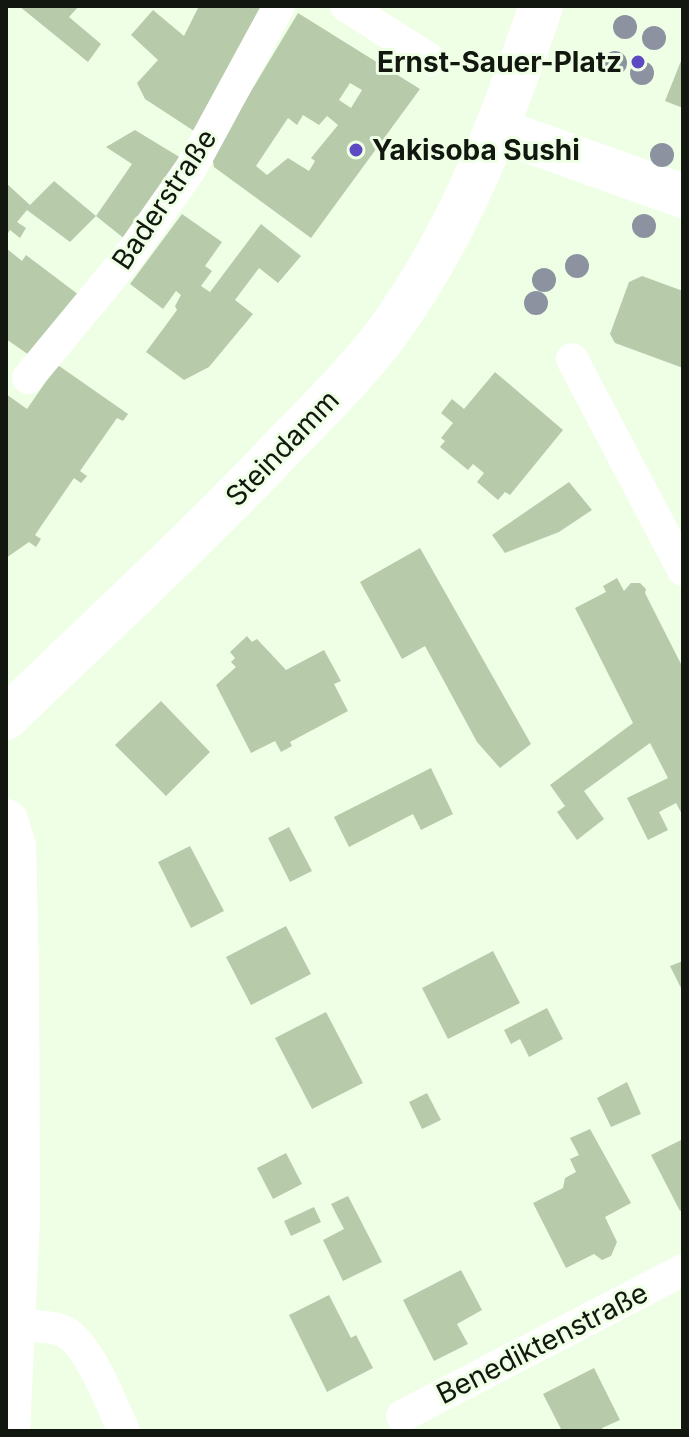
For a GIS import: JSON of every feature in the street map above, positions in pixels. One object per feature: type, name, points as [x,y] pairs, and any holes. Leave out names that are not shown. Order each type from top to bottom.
[{"type":"main road","name":"Steindamm","points":[[6,718],[231,502],[345,382],[386,334],[464,205],[498,130],[541,6]]},
{"type":"main road","points":[[498,130],[683,196]]},
{"type":"main road","points":[[6,821],[14,846],[18,1219],[8,1431]]},
{"type":"street","name":"Baderstraße","points":[[28,378],[132,252],[201,153],[279,6]]},
{"type":"street","points":[[346,6],[431,60]]},
{"type":"street","points":[[572,359],[683,570]]},
{"type":"street","name":"Benediktenstraße","points":[[402,1416],[683,1270]]},
{"type":"street","points":[[13,1325],[63,1331],[77,1342],[124,1431]]},
{"type":"building","points":[[19,6],[79,6],[69,17],[101,44],[88,62]]},
{"type":"building","points":[[199,6],[265,6],[197,133],[145,99],[137,83],[158,60],[131,35],[153,10],[184,36]]},
{"type":"building","points":[[298,13],[420,89],[311,238],[214,167],[212,156]],"holes":[[[350,83],[362,90],[351,108],[339,100]],[[303,115],[319,125],[327,116],[338,125],[311,158],[315,161],[309,171],[288,158],[267,175],[256,166],[288,118],[297,125]]]},
{"type":"building","points":[[683,56],[683,108],[665,101]]},
{"type":"building","points":[[135,130],[181,158],[126,240],[96,216],[132,164],[106,147]]},
{"type":"building","points":[[54,181],[96,216],[70,242],[27,210],[17,222],[26,228],[20,238],[10,230],[6,236],[6,183],[30,205]]},
{"type":"building","points":[[182,214],[222,242],[205,266],[212,271],[201,286],[210,292],[261,224],[301,256],[278,283],[259,268],[235,300],[253,314],[209,367],[184,380],[146,352],[177,310],[175,306],[181,295],[176,291],[163,309],[130,284]]},
{"type":"building","points":[[6,248],[22,261],[26,255],[79,295],[29,355],[6,339]]},
{"type":"building","points":[[642,276],[683,291],[683,368],[615,343],[610,334],[629,282]]},
{"type":"building","points":[[52,361],[128,414],[123,421],[117,418],[80,471],[87,476],[81,483],[74,478],[35,535],[41,539],[36,547],[29,542],[6,558],[6,394],[27,409],[45,383]]},
{"type":"building","points":[[495,372],[563,430],[510,495],[505,492],[498,500],[477,482],[484,473],[473,464],[468,470],[440,447],[445,441],[441,438],[453,423],[441,413],[452,399],[464,409]]},
{"type":"building","points":[[569,482],[592,510],[559,532],[505,553],[492,535]]},
{"type":"building","points":[[420,548],[531,744],[500,768],[477,742],[425,646],[402,659],[360,582]]},
{"type":"building","points":[[617,578],[624,591],[631,583],[640,583],[646,589],[645,593],[683,668],[683,816],[676,803],[659,812],[668,830],[648,840],[627,798],[668,778],[650,743],[584,791],[604,819],[577,840],[557,812],[565,806],[550,785],[633,723],[575,608],[606,592],[603,586]]},
{"type":"building","points":[[247,636],[252,642],[257,639],[286,670],[324,650],[341,681],[334,684],[348,711],[290,742],[292,746],[281,752],[275,741],[251,753],[216,685],[236,667],[231,662],[235,658],[230,652]]},
{"type":"building","points":[[161,701],[210,752],[166,796],[115,745]]},
{"type":"building","points":[[431,768],[453,814],[421,830],[413,814],[349,847],[334,817]]},
{"type":"building","points":[[289,827],[312,871],[290,882],[268,838]]},
{"type":"building","points":[[190,846],[224,911],[191,928],[158,862]]},
{"type":"building","points":[[286,926],[311,974],[251,1005],[226,957]]},
{"type":"building","points":[[493,951],[520,1003],[448,1039],[422,988]]},
{"type":"building","points":[[683,961],[683,992],[670,966]]},
{"type":"building","points":[[547,1008],[563,1039],[529,1057],[520,1039],[511,1044],[504,1030]]},
{"type":"building","points":[[326,1012],[363,1083],[312,1109],[275,1038]]},
{"type":"building","points":[[627,1082],[641,1114],[611,1127],[597,1098]]},
{"type":"building","points":[[427,1093],[441,1120],[422,1129],[409,1102]]},
{"type":"building","points":[[590,1129],[631,1203],[605,1217],[617,1242],[611,1256],[602,1260],[594,1254],[566,1268],[533,1203],[563,1188],[565,1178],[576,1172],[570,1159],[579,1155],[570,1138]]},
{"type":"building","points":[[683,1139],[683,1209],[680,1211],[651,1155]]},
{"type":"building","points":[[286,1153],[302,1184],[273,1199],[257,1168]]},
{"type":"building","points":[[348,1196],[382,1262],[343,1281],[323,1240],[344,1229],[331,1204]]},
{"type":"building","points":[[314,1207],[321,1222],[291,1236],[284,1221]]},
{"type":"building","points":[[461,1270],[482,1310],[457,1324],[468,1344],[434,1361],[403,1300]]},
{"type":"building","points":[[329,1295],[351,1338],[356,1335],[373,1368],[327,1392],[289,1315]]},
{"type":"building","points":[[594,1368],[620,1420],[602,1428],[604,1431],[562,1431],[543,1394]]},
{"type":"place","name":"Ernst-Sauer-Platz","points":[[638,62]]},
{"type":"place","name":"Yakisoba Sushi","points":[[356,150]]}]
